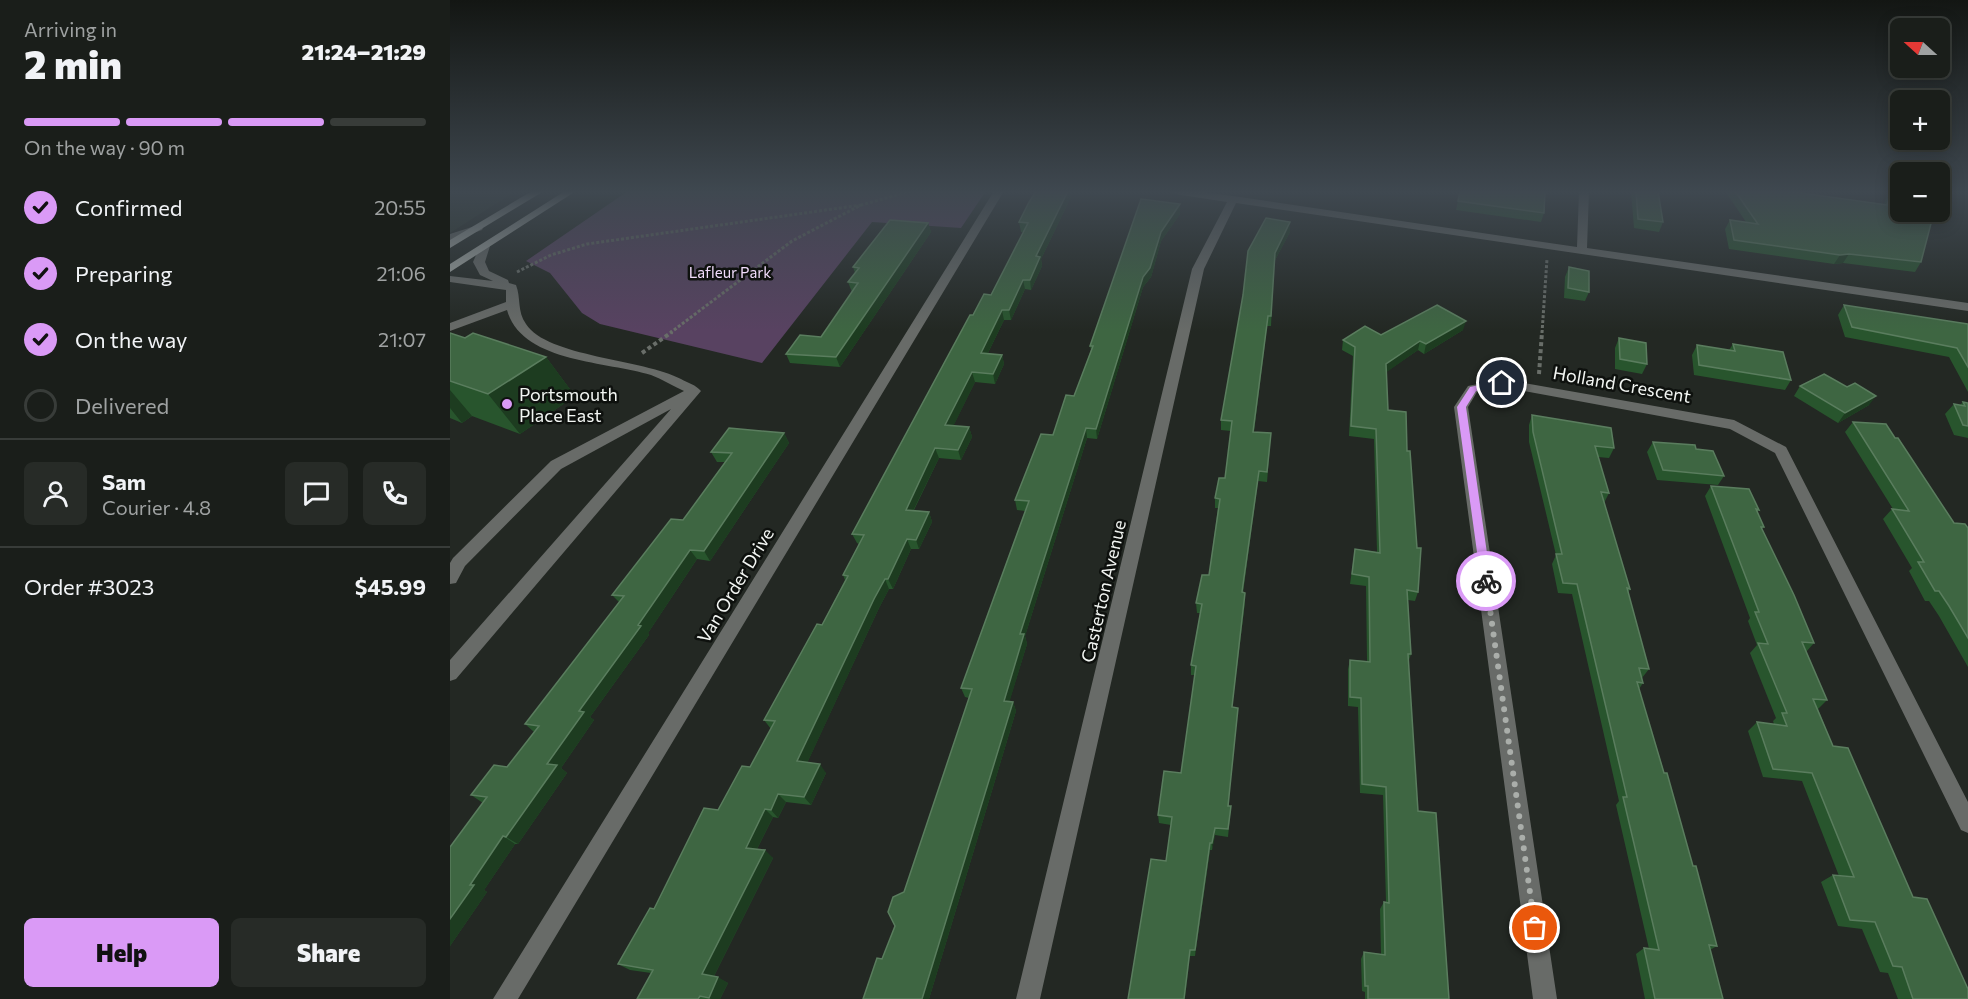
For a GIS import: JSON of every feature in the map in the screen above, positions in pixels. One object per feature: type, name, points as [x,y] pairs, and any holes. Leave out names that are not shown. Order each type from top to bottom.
[{"type":"main road","points":[[450,269],[498,238]]},
{"type":"street","name":"Van Order Drive","points":[[505,999],[970,238]]},
{"type":"street","name":"Casterton Avenue","points":[[1028,999],[1198,269],[1214,238]]},
{"type":"street","points":[[1497,238],[1968,307]]},
{"type":"street","points":[[1582,238],[1582,250]]},
{"type":"street","points":[[485,246],[478,262],[484,273],[506,284],[515,319],[527,335],[540,343],[658,374],[694,391]]},
{"type":"street","points":[[450,279],[506,284]]},
{"type":"street","points":[[450,327],[512,304]]},
{"type":"street","name":"Holland Crescent","points":[[1545,999],[1461,407],[1473,388],[1502,383],[1734,425],[1781,450],[1968,823]]},
{"type":"street","points":[[450,578],[459,562],[556,465],[694,391]]},
{"type":"street","points":[[450,674],[694,391]]},
{"type":"path","points":[[506,284],[551,255],[587,244],[632,238]]},
{"type":"path","points":[[624,366],[706,307],[759,264],[798,238]]},
{"type":"path","points":[[1538,389],[1547,258]]},
{"type":"green space","name":"Lafleur Park","points":[[560,238],[860,238],[762,363],[600,324],[582,313],[550,273],[526,261]]},
{"type":"building","points":[[876,238],[918,238],[836,357],[786,354],[800,335],[821,337],[858,283],[848,282],[859,268],[853,267]]},
{"type":"building","points":[[1020,238],[1045,238],[1036,256],[1040,257],[1030,280],[1023,280],[1009,310],[1002,310],[981,353],[1002,355],[993,374],[972,372],[945,425],[969,427],[958,450],[935,448],[906,510],[929,512],[916,540],[907,539],[888,579],[885,579],[874,599],[797,761],[820,764],[804,797],[778,794],[771,810],[765,809],[746,848],[765,850],[702,974],[718,977],[709,998],[700,996],[698,999],[637,999],[653,970],[618,964],[650,908],[654,909],[704,808],[718,810],[742,766],[750,767],[775,721],[764,720],[817,624],[822,625],[848,576],[843,575],[864,535],[852,534],[970,315],[973,315],[984,294],[991,295]]},
{"type":"building","points":[[1128,238],[1159,238],[1150,268],[1143,277],[1096,429],[1086,428],[1020,634],[1024,634],[1004,701],[1013,702],[922,999],[863,999],[877,958],[882,959],[895,926],[888,912],[893,897],[904,892],[972,689],[961,688],[1029,501],[1015,500],[1041,434],[1053,435],[1066,395],[1074,396],[1093,346],[1090,346]]},
{"type":"building","points":[[1255,238],[1282,238],[1275,253],[1271,316],[1268,316],[1253,432],[1271,433],[1267,472],[1259,471],[1242,592],[1245,593],[1232,707],[1238,708],[1228,806],[1231,806],[1228,829],[1215,828],[1212,843],[1210,843],[1195,950],[1190,950],[1184,999],[1128,999],[1151,859],[1166,861],[1172,817],[1158,815],[1164,771],[1181,773],[1196,666],[1191,665],[1202,604],[1196,603],[1202,575],[1209,575],[1220,499],[1215,498],[1219,478],[1225,478],[1232,421],[1221,420],[1243,295],[1248,251]]},
{"type":"building","points":[[1734,238],[1927,238],[1921,262],[1840,255],[1734,240]]},
{"type":"building","points":[[1569,267],[1589,271],[1589,292],[1568,288]]},
{"type":"building","points":[[1437,305],[1466,321],[1426,344],[1420,341],[1386,364],[1388,410],[1406,412],[1407,451],[1410,451],[1417,548],[1421,548],[1418,592],[1407,590],[1411,654],[1408,654],[1418,811],[1436,813],[1449,999],[1368,999],[1368,986],[1365,986],[1364,952],[1385,955],[1384,902],[1389,903],[1386,787],[1362,784],[1361,698],[1350,697],[1350,660],[1370,662],[1369,577],[1352,574],[1355,549],[1380,553],[1376,429],[1351,426],[1355,347],[1343,340],[1365,326],[1381,335]]},
{"type":"building","points":[[1844,305],[1968,324],[1968,367],[1957,348],[1852,327]]},
{"type":"building","points":[[450,333],[465,338],[473,333],[546,357],[488,394],[450,381]]},
{"type":"building","points":[[1619,338],[1646,343],[1647,364],[1620,359]]},
{"type":"building","points":[[1733,344],[1783,352],[1791,380],[1699,365],[1697,345],[1735,351]]},
{"type":"building","points":[[1824,374],[1847,387],[1855,383],[1876,396],[1845,413],[1800,386]]},
{"type":"building","points":[[1963,402],[1968,403],[1968,426],[1963,425],[1954,404],[1965,406]]},
{"type":"building","points":[[1532,415],[1611,428],[1614,448],[1595,446],[1609,493],[1601,492],[1630,589],[1627,588],[1649,669],[1639,668],[1643,683],[1637,682],[1664,773],[1667,773],[1693,866],[1696,866],[1717,946],[1709,945],[1723,999],[1655,999],[1644,948],[1659,950],[1623,797],[1627,797],[1577,584],[1563,583],[1556,554],[1562,554],[1533,432]]},
{"type":"building","points":[[1853,422],[1886,424],[1895,438],[1898,438],[1954,523],[1965,524],[1968,528],[1968,638],[1918,562],[1924,562],[1892,509],[1909,511]]},
{"type":"building","points":[[729,428],[784,433],[704,551],[690,550],[638,625],[641,626],[579,711],[584,712],[547,764],[557,765],[506,837],[503,836],[470,885],[474,885],[450,919],[450,847],[487,797],[471,795],[494,765],[507,767],[539,726],[525,724],[624,596],[612,595],[671,519],[683,520],[732,453],[711,452]]},
{"type":"building","points":[[1653,442],[1695,445],[1696,449],[1713,451],[1724,476],[1663,470]]},
{"type":"building","points":[[1711,486],[1749,489],[1759,510],[1756,509],[1764,527],[1761,527],[1814,643],[1802,642],[1827,700],[1813,699],[1833,746],[1848,748],[1913,897],[1927,899],[1968,989],[1968,999],[1913,999],[1902,967],[1893,966],[1875,922],[1850,920],[1833,875],[1854,877],[1812,773],[1773,769],[1757,722],[1787,726],[1782,713],[1787,713],[1758,643],[1768,644],[1755,612],[1759,612]]},
{"type":"way so far","points":[[1486,581],[1535,928]]},
{"type":"place","name":"Portsmouth Place East","points":[[507,404]]},
{"type":"route","points":[[1486,581],[1461,407],[1473,388],[1502,383]]}]
